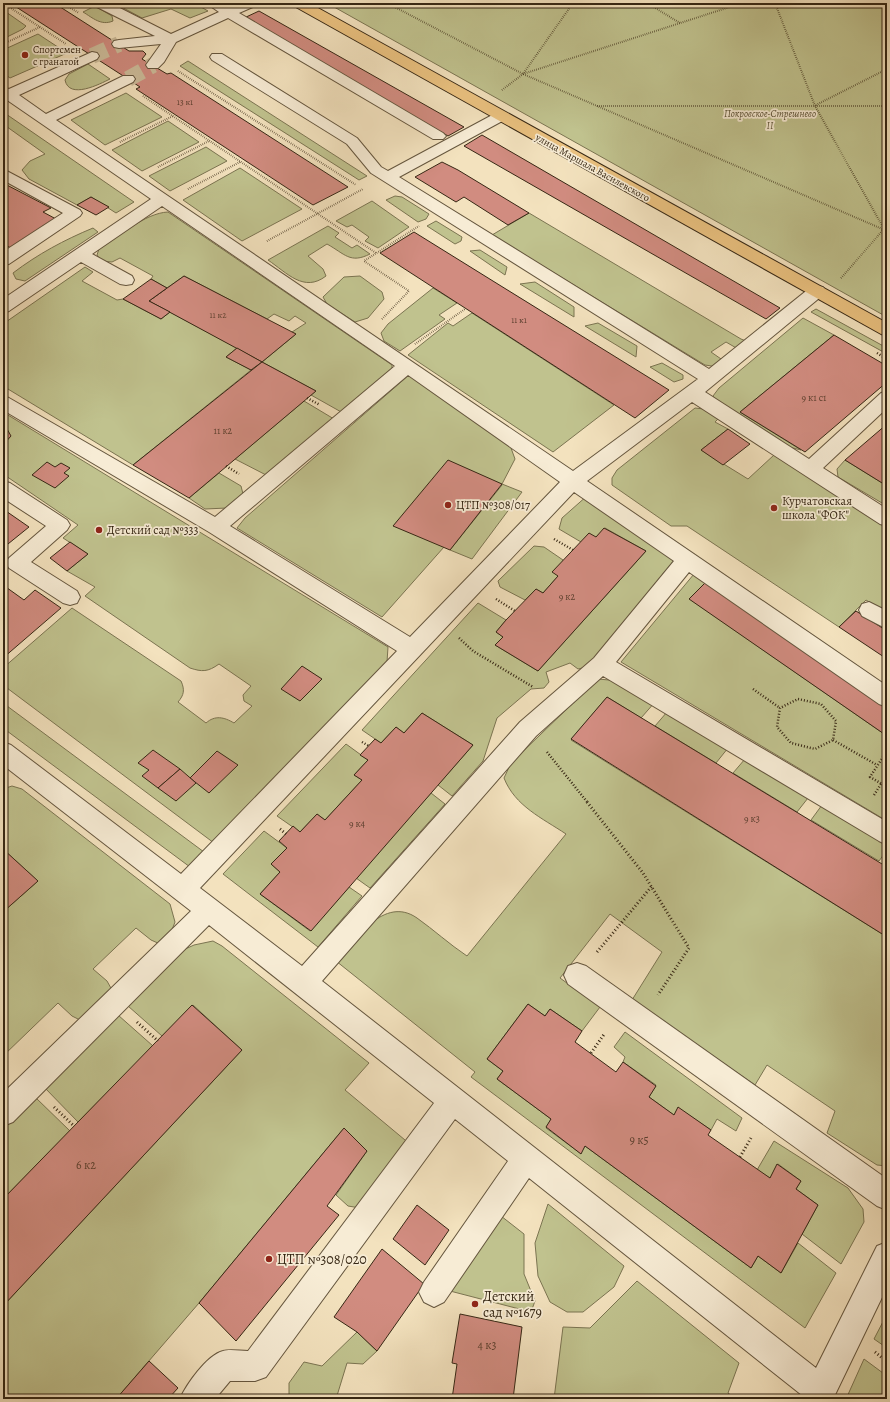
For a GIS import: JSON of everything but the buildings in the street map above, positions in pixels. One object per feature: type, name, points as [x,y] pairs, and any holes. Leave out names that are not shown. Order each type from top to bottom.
[{"type":"main road","name":"улица Маршала Василевского","points":[[299,3],[887,330]]},
{"type":"lane","points":[[100,3],[170,39]]},
{"type":"lane","points":[[213,3],[438,136]]},
{"type":"lane","points":[[119,44],[170,39],[250,3]]},
{"type":"lane","points":[[156,62],[170,39]]},
{"type":"lane","points":[[5,94],[90,57]]},
{"type":"lane","points":[[217,57],[352,141],[376,170],[710,378]]},
{"type":"lane","points":[[44,120],[125,80]]},
{"type":"lane","points":[[5,94],[365,337],[887,698]]},
{"type":"lane","points":[[388,177],[501,116]]},
{"type":"lane","points":[[3,174],[74,213],[3,260]]},
{"type":"lane","points":[[3,307],[162,200]]},
{"type":"lane","points":[[81,255],[126,280]]},
{"type":"lane","points":[[183,889],[573,481],[692,393],[809,287]]},
{"type":"lane","points":[[216,528],[401,362]]},
{"type":"lane","points":[[692,393],[887,520]]},
{"type":"lane","points":[[810,469],[887,398]]},
{"type":"lane","points":[[3,402],[216,528],[412,649]]},
{"type":"lane","points":[[3,488],[60,525],[16,563],[70,597]]},
{"type":"lane","points":[[304,983],[528,729],[602,664],[687,560]]},
{"type":"lane","points":[[869,610],[887,622]]},
{"type":"lane","points":[[602,664],[887,834]]},
{"type":"lane","points":[[8,763],[183,889],[304,983],[454,1100],[819,1395],[887,1256]]},
{"type":"lane","points":[[3,1112],[209,909]]},
{"type":"lane","points":[[578,975],[887,1196]]},
{"type":"lane","points":[[195,1399],[223,1366],[255,1366],[454,1100]]},
{"type":"lane","points":[[434,1292],[526,1158]]},
{"type":"path","points":[[3,3],[90,57]]},
{"type":"path","points":[[387,3],[522,74],[594,106],[887,229]]},
{"type":"path","points":[[522,74],[573,3]]},
{"type":"path","points":[[647,3],[680,23]]},
{"type":"path","points":[[522,74],[742,3]]},
{"type":"path","points":[[775,3],[815,106],[884,229]]},
{"type":"path","points":[[3,9],[9,7]]},
{"type":"path","points":[[3,44],[40,27]]},
{"type":"path","points":[[156,62],[349,180]]},
{"type":"path","points":[[815,106],[887,69]]},
{"type":"path","points":[[125,80],[209,141],[376,253]]},
{"type":"path","points":[[594,106],[887,106]]},
{"type":"path","points":[[117,143],[173,116]]},
{"type":"path","points":[[154,169],[209,141]]},
{"type":"path","points":[[242,255],[362,189]]},
{"type":"path","points":[[365,337],[409,291],[364,261],[419,226]]},
{"type":"path","points":[[809,287],[815,272],[836,284],[884,229]]},
{"type":"path","points":[[401,362],[465,309]]},
{"type":"path","points":[[440,620],[473,651],[559,702]]},
{"type":"path","points":[[753,690],[780,708]]},
{"type":"path","points":[[780,708],[798,699],[821,704],[836,721],[833,740]]},
{"type":"path","points":[[780,708],[777,727],[791,743],[815,749],[833,740]]},
{"type":"path","points":[[528,729],[643,873],[689,948],[642,1021]]},
{"type":"path","points":[[833,740],[877,765]]},
{"type":"path","points":[[887,756],[885,754],[870,777],[887,787]]},
{"type":"path","points":[[578,975],[652,886]]},
{"type":"path","points":[[3,1391],[13,1399]]},
{"type":"green space","points":[[114,3],[194,3],[208,11],[190,18],[171,9],[142,18]]},
{"type":"green space","name":"Покровское-Стрешнево II","points":[[327,3],[887,3],[887,317],[885,316]]},
{"type":"green space","points":[[95,6],[112,16],[113,21],[105,23],[101,22],[83,12]]},
{"type":"green space","points":[[6,12],[26,26],[3,39],[3,13]]},
{"type":"green space","points":[[38,34],[67,53],[10,78],[3,73],[3,50]]},
{"type":"green space","points":[[188,61],[367,176],[359,180],[180,66]]},
{"type":"green space","points":[[88,64],[110,79],[85,89],[72,89],[68,86],[65,80],[69,74]]},
{"type":"green space","points":[[126,93],[162,117],[105,145],[71,120]]},
{"type":"green space","points":[[6,114],[134,202],[116,213],[91,197],[77,205],[29,179],[22,170],[30,161],[45,154],[3,124],[3,115]]},
{"type":"green space","points":[[168,121],[199,142],[142,171],[112,150]]},
{"type":"green space","points":[[206,147],[227,161],[170,191],[149,176]]},
{"type":"green space","points":[[240,168],[302,209],[242,241],[183,200]]},
{"type":"green space","points":[[395,196],[402,197],[429,214],[426,219],[418,222],[386,200]]},
{"type":"green space","points":[[372,201],[409,227],[378,248],[365,241],[369,237],[352,225],[347,227],[336,221]]},
{"type":"green space","points":[[168,212],[392,365],[392,372],[343,413],[311,395],[316,391],[262,362],[296,334],[292,332],[306,323],[295,316],[289,321],[274,314],[267,319],[184,276],[167,288],[151,279],[153,276],[120,258],[112,262],[101,261],[97,255],[99,249],[132,226],[159,213]]},
{"type":"green space","points":[[529,213],[746,341],[738,349],[726,342],[711,352],[724,361],[718,367],[705,365],[492,235]]},
{"type":"green space","points":[[436,221],[462,237],[461,241],[455,244],[427,226]]},
{"type":"green space","points":[[328,226],[339,233],[335,237],[352,248],[357,245],[370,254],[363,257],[352,258],[327,244],[308,256],[323,269],[326,276],[318,281],[310,282],[303,282],[296,279],[268,260]]},
{"type":"green space","points":[[93,228],[98,232],[25,281],[16,279],[13,273],[32,260],[72,237]]},
{"type":"green space","points":[[480,250],[507,267],[505,275],[470,251]]},
{"type":"green space","points":[[85,267],[93,272],[82,281],[117,300],[123,299],[161,319],[170,312],[237,348],[226,357],[251,370],[133,465],[3,386],[3,324]]},
{"type":"green space","points":[[360,276],[382,292],[384,299],[368,318],[355,322],[327,304],[323,297],[344,277]]},
{"type":"green space","points":[[535,282],[574,307],[574,317],[520,284]]},
{"type":"green space","points":[[433,288],[457,303],[439,315],[445,319],[400,351],[384,341],[381,333],[388,324]]},
{"type":"green space","points":[[816,309],[887,348],[887,354],[811,312]]},
{"type":"green space","points":[[472,313],[614,405],[553,452],[408,355],[448,323],[453,326]]},
{"type":"green space","points":[[803,318],[834,335],[740,412],[801,450],[789,447],[719,403],[713,396],[719,388]]},
{"type":"green space","points":[[598,323],[637,346],[636,357],[585,326]]},
{"type":"green space","points":[[662,363],[683,375],[683,379],[674,382],[650,367]]},
{"type":"green space","points":[[409,375],[511,448],[515,459],[502,484],[522,492],[472,559],[450,550],[502,485],[448,461],[444,547],[382,617],[237,528],[245,518]]},
{"type":"green space","points":[[304,401],[334,419],[268,476],[235,459]]},
{"type":"green space","points":[[695,408],[704,409],[718,419],[715,422],[728,429],[701,450],[748,479],[774,455],[887,528],[887,613],[866,600],[839,627],[687,526],[671,526],[612,485],[612,478],[617,470]]},
{"type":"green space","name":"Детский сад №333","points":[[3,412],[388,647],[387,662],[214,843],[3,685],[3,668],[72,608],[181,681],[183,692],[182,697],[178,702],[206,723],[209,720],[220,718],[227,719],[234,723],[252,706],[244,701],[243,695],[251,686],[219,664],[212,669],[205,670],[190,668],[85,596],[95,587],[67,571],[88,554],[63,538],[78,525],[3,474]]},
{"type":"green space","points":[[845,460],[887,486],[887,498],[882,503],[838,477],[837,469]]},
{"type":"green space","points":[[219,473],[241,486],[243,494],[227,508],[205,509],[189,498]]},
{"type":"green space","points":[[588,495],[676,558],[587,667],[578,669],[570,663],[546,672],[549,682],[544,688],[531,689],[497,718],[483,761],[452,796],[438,785],[473,745],[422,713],[404,733],[396,727],[381,743],[362,730],[478,603],[506,620],[496,632],[503,637],[495,645],[538,671],[646,551],[605,528],[596,537],[581,542],[559,529],[562,518]]},
{"type":"green space","points":[[534,546],[544,547],[563,560],[558,576],[543,593],[536,589],[525,600],[500,587],[498,581]]},
{"type":"green space","points":[[694,574],[707,581],[690,599],[887,736],[887,821],[621,662]]},
{"type":"green space","points":[[598,679],[620,681],[655,702],[641,718],[607,697],[571,740],[887,937],[887,1166],[877,1165],[827,1133],[835,1111],[767,1065],[755,1085],[632,1000],[662,952],[610,914],[560,978],[600,1007],[582,1031],[550,1009],[545,1016],[528,1004],[487,1059],[503,1071],[497,1079],[551,1119],[546,1128],[580,1153],[585,1146],[751,1268],[758,1256],[781,1273],[798,1243],[836,1273],[805,1328],[471,1077],[475,1072],[336,961],[361,932],[371,923],[382,916],[393,912],[405,912],[417,918],[467,956],[566,834],[539,817],[522,804],[515,796],[504,778],[511,763]]},
{"type":"green space","points":[[3,703],[204,852],[190,867],[3,728]]},
{"type":"green space","points":[[667,712],[728,748],[716,763],[655,726]]},
{"type":"green space","points":[[346,744],[368,760],[354,775],[362,780],[325,820],[317,814],[300,832],[277,816]]},
{"type":"green space","points":[[745,759],[808,798],[797,812],[733,773]]},
{"type":"green space","points":[[12,786],[22,789],[170,904],[175,922],[168,940],[160,944],[151,940],[136,928],[93,969],[107,981],[112,990],[82,1021],[72,1016],[58,1003],[3,1056],[3,912],[38,881],[3,849],[3,789]]},
{"type":"green space","points":[[431,793],[445,804],[370,888],[356,878]]},
{"type":"green space","points":[[822,805],[887,844],[887,850],[879,861],[811,820]]},
{"type":"green space","points":[[264,831],[287,848],[271,864],[280,872],[260,894],[310,931],[349,887],[362,896],[318,947],[223,874]]},
{"type":"green space","points":[[213,941],[222,946],[369,1063],[345,1090],[411,1145],[366,1209],[348,1206],[336,1195],[367,1151],[344,1128],[199,1303],[116,1399],[3,1399],[3,1306],[242,1050],[193,1005],[162,1036],[128,1006],[181,951],[194,945]]},
{"type":"green space","points":[[118,1015],[153,1046],[78,1122],[44,1087]]},
{"type":"green space","points":[[625,1032],[742,1118],[736,1131],[717,1119],[711,1130],[678,1108],[674,1115],[649,1097],[656,1085],[623,1062],[625,1057],[614,1047]]},
{"type":"green space","points":[[35,1097],[70,1131],[3,1199],[3,1127]]},
{"type":"green space","points":[[774,1141],[848,1188],[863,1209],[864,1222],[841,1264],[802,1234],[818,1205],[796,1189],[801,1181],[778,1164],[770,1178],[757,1170]]},
{"type":"green space","points":[[548,1204],[624,1266],[614,1287],[583,1312],[567,1312],[550,1302],[538,1276],[535,1243]]},
{"type":"green space","points":[[501,1216],[524,1234],[524,1274],[535,1301],[531,1312],[450,1291]]},
{"type":"green space","points":[[637,1281],[739,1363],[728,1393],[736,1399],[554,1399],[563,1327],[590,1328]]},
{"type":"green space","points":[[887,1314],[887,1348],[874,1339]]},
{"type":"green space","points":[[357,1332],[377,1351],[363,1364],[347,1363],[336,1399],[289,1399],[289,1383],[304,1362],[322,1366]]},
{"type":"green space","points":[[864,1359],[887,1376],[887,1399],[846,1399]]},
{"type":"tunnel","points":[[92,56],[119,44]]},
{"type":"tunnel","points":[[128,79],[153,65]]},
{"type":"place","name":"Спортсмен с гранатой","points":[[25,55]]},
{"type":"place","name":"ЦТП №308/017","points":[[448,505]]},
{"type":"place","name":"Курчатовская школа \"ФОК\"","points":[[774,508]]},
{"type":"place","name":"Детский сад №333","points":[[99,530]]},
{"type":"place","name":"ЦТП №308/020","points":[[269,1259]]},
{"type":"place","name":"Детский сад №1679","points":[[475,1304]]}]
